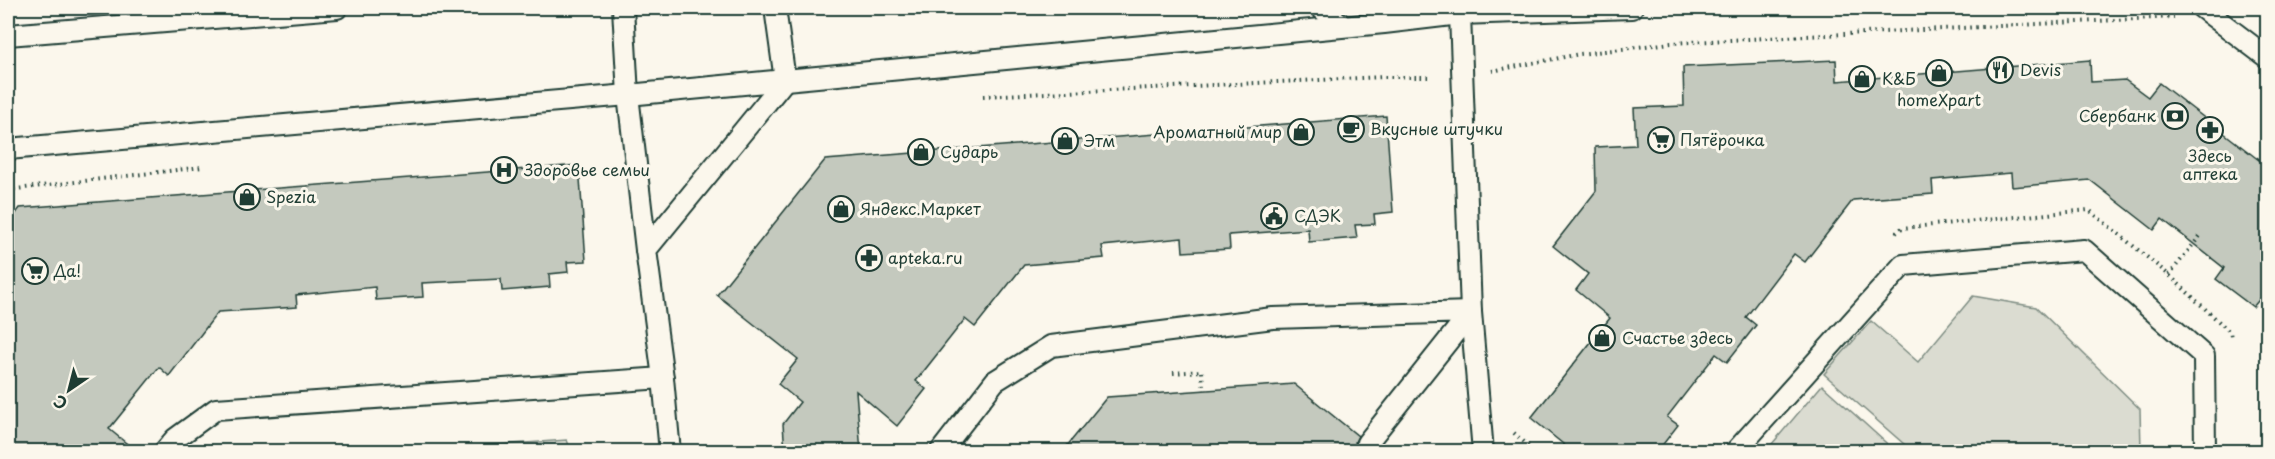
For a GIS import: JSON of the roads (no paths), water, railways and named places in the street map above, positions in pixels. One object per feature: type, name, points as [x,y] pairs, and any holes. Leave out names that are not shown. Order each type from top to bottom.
[{"type":"lane","points":[[8,35],[337,8]]},
{"type":"lane","points":[[623,8],[628,95],[670,452]]},
{"type":"lane","points":[[646,250],[785,80],[775,8]]},
{"type":"lane","points":[[1321,8],[1343,26]]},
{"type":"lane","points":[[8,149],[628,95],[1343,26],[1464,11],[1632,8]]},
{"type":"lane","points":[[1464,11],[1462,77],[1471,312],[1483,452]]},
{"type":"lane","points":[[2206,11],[2268,58]]},
{"type":"lane","points":[[1735,452],[1903,265],[2084,250],[2204,356],[2205,452]]},
{"type":"lane","points":[[1367,443],[1471,312]]},
{"type":"lane","points":[[940,452],[995,381],[1051,346],[1273,318],[1471,312]]},
{"type":"lane","points":[[164,452],[175,439],[216,409],[663,378]]},
{"type":"place","name":"Devis","points":[[2000,70]]},
{"type":"place","name":"homeXpart","points":[[1939,73]]},
{"type":"place","name":"К&Б","points":[[1862,79]]},
{"type":"place","name":"Сбербанк","points":[[2175,116]]},
{"type":"place","name":"Вкусные штучки","points":[[1351,129]]},
{"type":"place","name":"Здесь аптека","points":[[2210,130]]},
{"type":"place","name":"Ароматный мир","points":[[1301,132]]},
{"type":"place","name":"Пятёрочка","points":[[1661,140]]},
{"type":"place","name":"Этм","points":[[1065,141]]},
{"type":"place","name":"Сударь","points":[[921,152]]},
{"type":"place","name":"Здоровье семьи","points":[[504,170]]},
{"type":"place","name":"Spezia","points":[[247,197]]},
{"type":"place","name":"Яндекс.Маркет","points":[[841,209]]},
{"type":"place","name":"СДЭК","points":[[1274,216]]},
{"type":"place","name":"apteka.ru","points":[[869,258]]},
{"type":"place","name":"Да!","points":[[35,271]]},
{"type":"place","name":"Счастье здесь","points":[[1602,338]]}]
